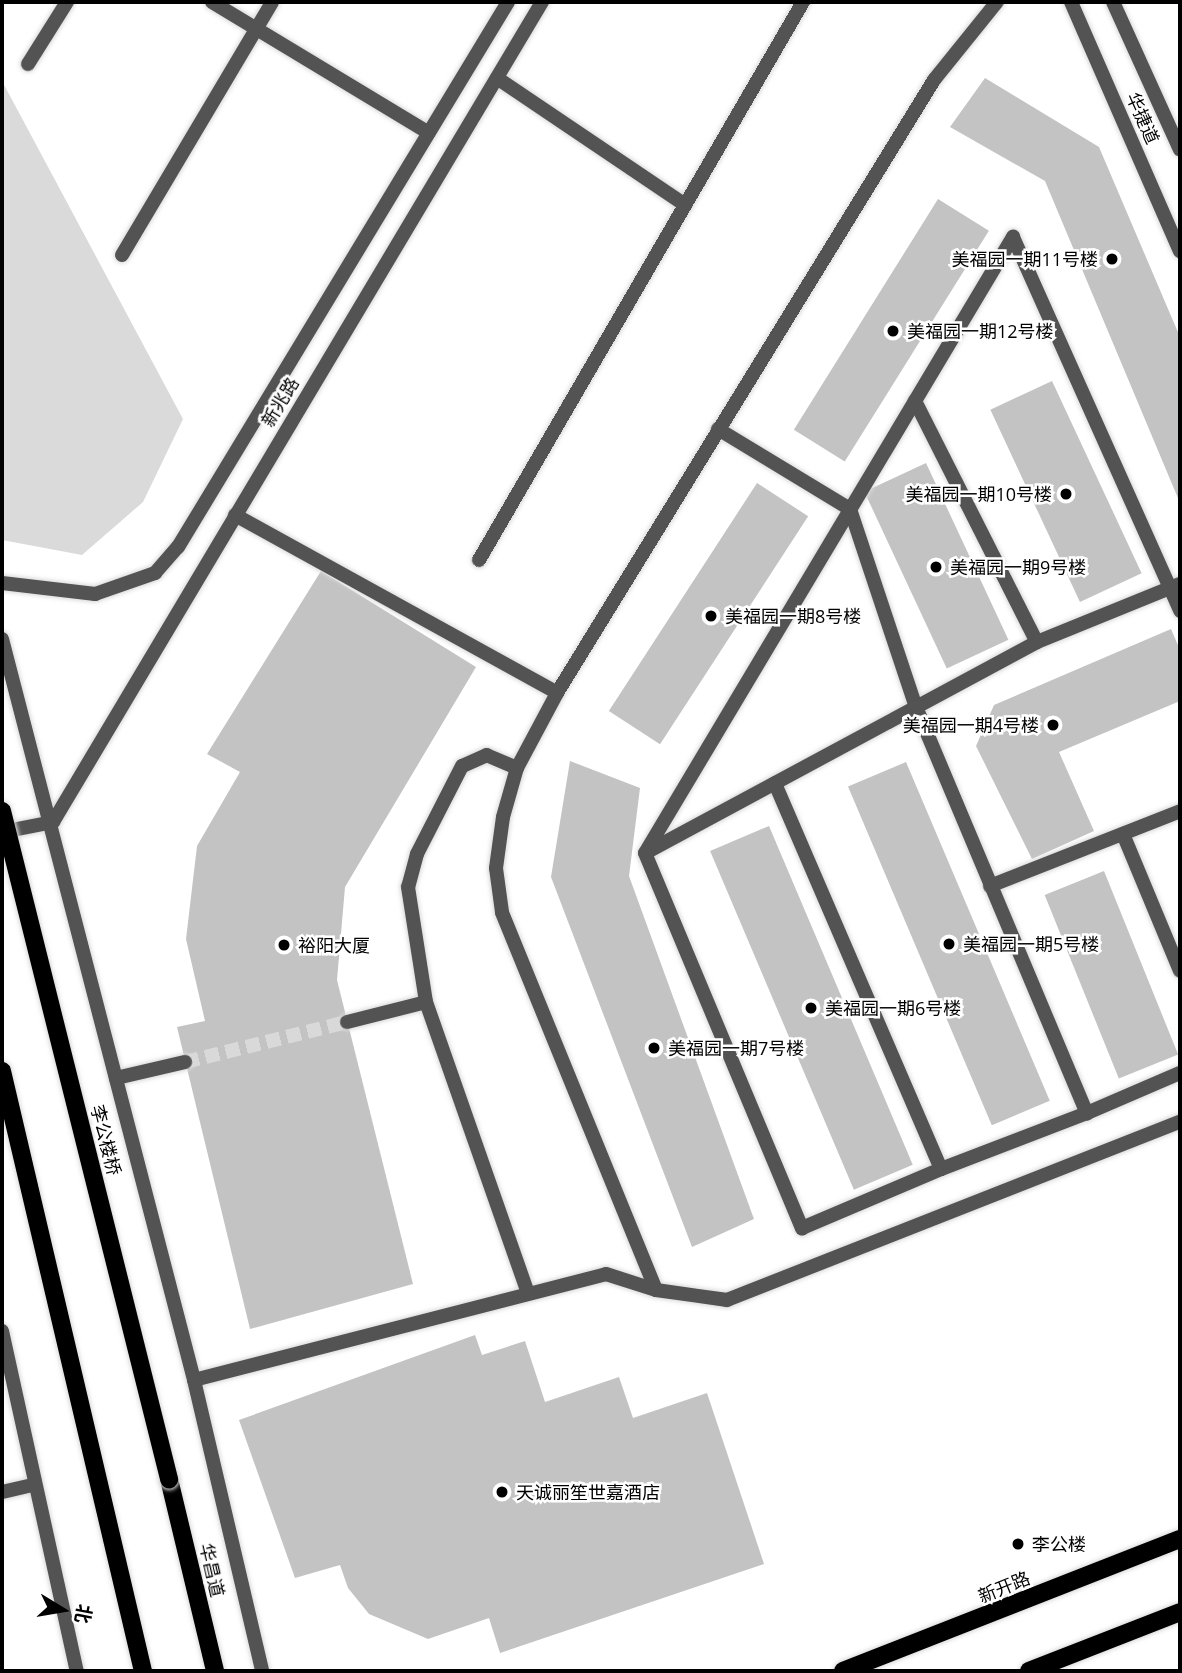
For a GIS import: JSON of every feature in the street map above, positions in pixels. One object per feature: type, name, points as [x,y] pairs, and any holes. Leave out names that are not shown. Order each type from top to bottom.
[{"type":"main road","name":"李公楼桥","points":[[2,811],[169,1479]]},
{"type":"main road","points":[[2,1071],[143,1671]]},
{"type":"main road","name":"华昌道","points":[[169,1479],[215,1671]]},
{"type":"main road","name":"新开路","points":[[843,1671],[1180,1539]]},
{"type":"main road","points":[[1029,1671],[1180,1612]]},
{"type":"street","points":[[28,64],[67,2]]},
{"type":"street","points":[[212,2],[429,133]]},
{"type":"street","points":[[122,255],[272,2]]},
{"type":"street","name":"新兆路","points":[[2,583],[95,594],[155,573],[185,535],[508,2]]},
{"type":"street","name":"新兆路","points":[[52,822],[542,2]]},
{"type":"street","points":[[479,560],[803,2]]},
{"type":"street","points":[[656,1290],[502,912],[496,868],[503,817],[517,768],[557,693],[934,80],[997,2]]},
{"type":"street","name":"华捷道","points":[[1071,2],[1180,251]]},
{"type":"street","name":"华捷道","points":[[1113,2],[1180,150]]},
{"type":"street","points":[[497,78],[685,205]]},
{"type":"street","points":[[645,853],[1013,237],[1175,586],[1180,611]]},
{"type":"street","points":[[915,401],[1037,642]]},
{"type":"street","points":[[718,429],[850,509],[916,707],[1087,1113]]},
{"type":"street","points":[[235,514],[557,693]]},
{"type":"street","points":[[645,853],[1037,642],[1175,586]]},
{"type":"street","points":[[2,639],[52,822],[194,1380],[262,1671]]},
{"type":"street","points":[[517,768],[487,755],[463,766],[417,854],[408,887],[426,1002],[528,1294]]},
{"type":"street","points":[[775,783],[940,1169]]},
{"type":"street","points":[[990,886],[1180,811]]},
{"type":"street","points":[[2,832],[52,822]]},
{"type":"street","points":[[1123,834],[1180,971]]},
{"type":"street","points":[[645,853],[802,1228],[940,1169],[1087,1113],[1180,1073]]},
{"type":"street","points":[[347,1022],[426,1002]]},
{"type":"street","points":[[116,1079],[185,1062]]},
{"type":"street","points":[[194,1380],[606,1274],[656,1290],[727,1300],[1180,1122]]},
{"type":"street","points":[[2,1331],[33,1485],[77,1671]]},
{"type":"street","points":[[2,1492],[33,1485]]},
{"type":"shaded area","points":[[2,81],[183,419],[143,502],[82,555],[2,540]]},
{"type":"building","name":"美福园一期11号楼","points":[[985,78],[1099,147],[1180,337],[1180,503],[1045,181],[950,127]]},
{"type":"building","name":"美福园一期12号楼","points":[[938,199],[989,231],[845,461],[794,430]]},
{"type":"building","name":"美福园一期10号楼","points":[[1052,381],[1142,573],[1080,602],[990,410]]},
{"type":"building","name":"美福园一期9号楼","points":[[926,463],[1008,640],[947,668],[864,492]]},
{"type":"building","name":"美福园一期8号楼","points":[[757,483],[808,516],[660,744],[609,711]]},
{"type":"building","name":"裕阳大厦","points":[[321,571],[476,667],[345,887],[337,980],[413,1284],[250,1329],[177,1027],[205,1021],[186,939],[197,846],[240,772],[207,754]]},
{"type":"building","name":"美福园一期4号楼","points":[[1171,629],[1180,650],[1180,701],[1059,752],[1094,831],[1032,859],[976,746],[994,705]]},
{"type":"building","name":"美福园一期7号楼","points":[[570,761],[640,788],[629,876],[754,1219],[692,1247],[551,877]]},
{"type":"building","name":"美福园一期5号楼","points":[[906,762],[1050,1101],[992,1125],[848,787]]},
{"type":"building","name":"美福园一期6号楼","points":[[769,826],[913,1165],[854,1190],[710,851]]},
{"type":"building","name":"美福园一期5号楼","points":[[1104,871],[1178,1055],[1119,1079],[1045,895]]},
{"type":"building","name":"天诚丽笙世嘉酒店","points":[[475,1335],[482,1355],[525,1341],[545,1402],[619,1377],[633,1418],[707,1393],[764,1564],[500,1653],[489,1618],[428,1639],[369,1614],[348,1588],[340,1565],[295,1578],[239,1420]]},
{"type":"tunnel","points":[[185,1062],[347,1022]]},
{"type":"place","name":"美福园一期11号楼","points":[[1112,259]]},
{"type":"place","name":"美福园一期12号楼","points":[[893,331]]},
{"type":"place","name":"美福园一期10号楼","points":[[1066,494]]},
{"type":"place","name":"美福园一期9号楼","points":[[936,567]]},
{"type":"place","name":"美福园一期8号楼","points":[[711,616]]},
{"type":"place","name":"美福园一期4号楼","points":[[1053,725]]},
{"type":"place","name":"美福园一期5号楼","points":[[949,944]]},
{"type":"place","name":"裕阳大厦","points":[[284,945]]},
{"type":"place","name":"美福园一期6号楼","points":[[811,1008]]},
{"type":"place","name":"美福园一期7号楼","points":[[654,1048]]},
{"type":"place","name":"天诚丽笙世嘉酒店","points":[[502,1492]]},
{"type":"place","name":"李公楼","points":[[1018,1544]]}]
